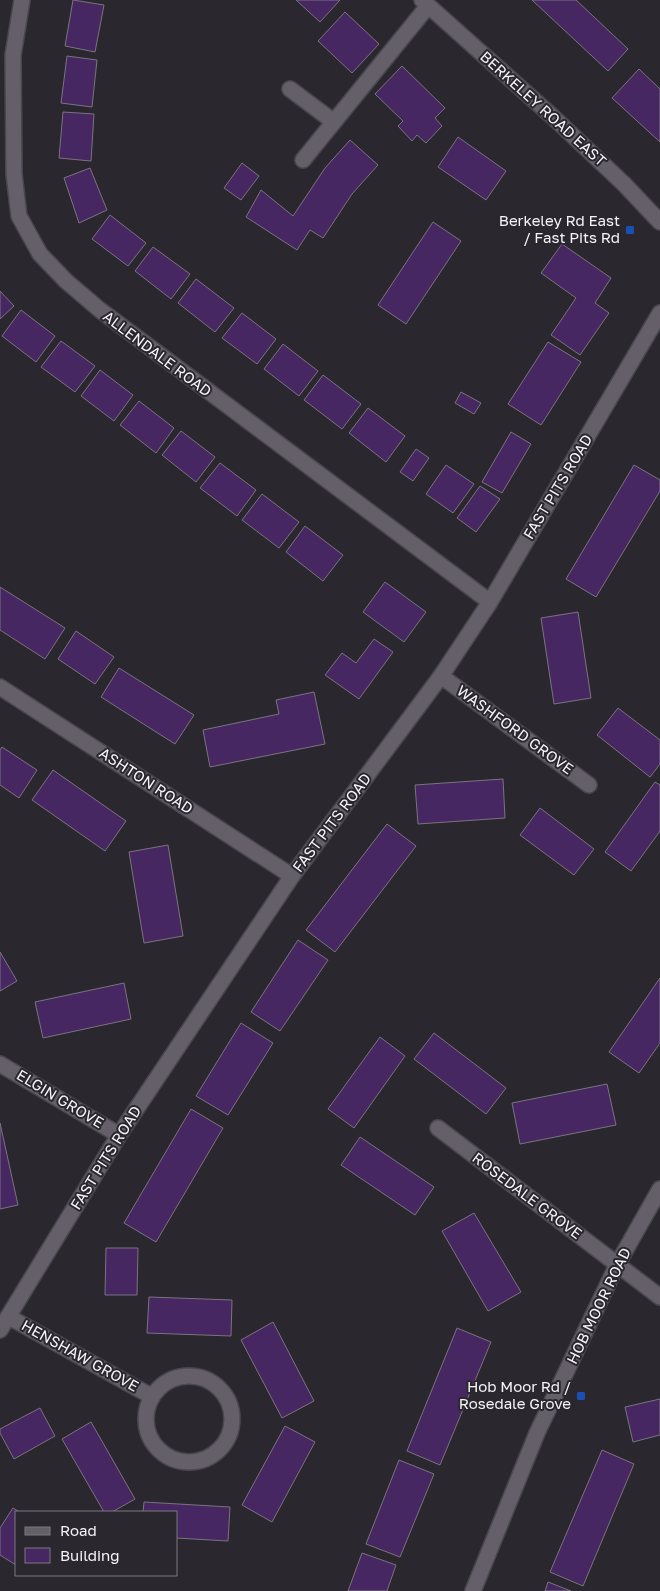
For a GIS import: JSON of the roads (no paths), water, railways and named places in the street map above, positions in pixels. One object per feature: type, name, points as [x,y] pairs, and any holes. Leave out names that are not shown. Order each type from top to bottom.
[{"type":"street","name":"ALLENDALE ROAD","points":[[22,0],[7,55],[15,182],[20,216],[40,254],[66,281],[108,316],[490,602]]},
{"type":"street","points":[[303,160],[425,3]]},
{"type":"street","name":"BERKELEY ROAD EAST","points":[[425,3],[553,117],[624,184],[660,222]]},
{"type":"street","points":[[290,89],[334,122]]},
{"type":"street","name":"FAST PITS ROAD","points":[[0,1330],[120,1135],[292,876],[441,676],[490,602],[660,313]]},
{"type":"street","name":"WASHFORD GROVE","points":[[441,676],[589,784]]},
{"type":"street","name":"ASHTON ROAD","points":[[0,687],[292,876]]},
{"type":"street","name":"ELGIN GROVE","points":[[0,1064],[120,1135]]},
{"type":"street","name":"ROSEDALE GROVE","points":[[438,1128],[660,1297]]},
{"type":"street","name":"HOB MOOR ROAD","points":[[473,1591],[538,1432],[617,1265],[660,1188]]},
{"type":"street","name":"HENSHAW GROVE","points":[[9,1316],[151,1396]]},
{"type":"street","name":"HENSHAW GROVE","points":[[189,1375],[203,1378],[216,1385],[226,1396],[231,1410],[232,1425],[228,1439],[219,1450],[208,1458],[195,1462],[181,1462],[168,1457],[157,1449],[149,1437],[145,1423],[146,1409],[151,1396],[161,1385],[174,1378],[189,1375]]},
{"type":"place","name":"Berkeley Rd East / Fast Pits Rd","points":[[630,230]]},
{"type":"place","name":"Hob Moor Rd / Rosedale Grove","points":[[581,1396]]}]
